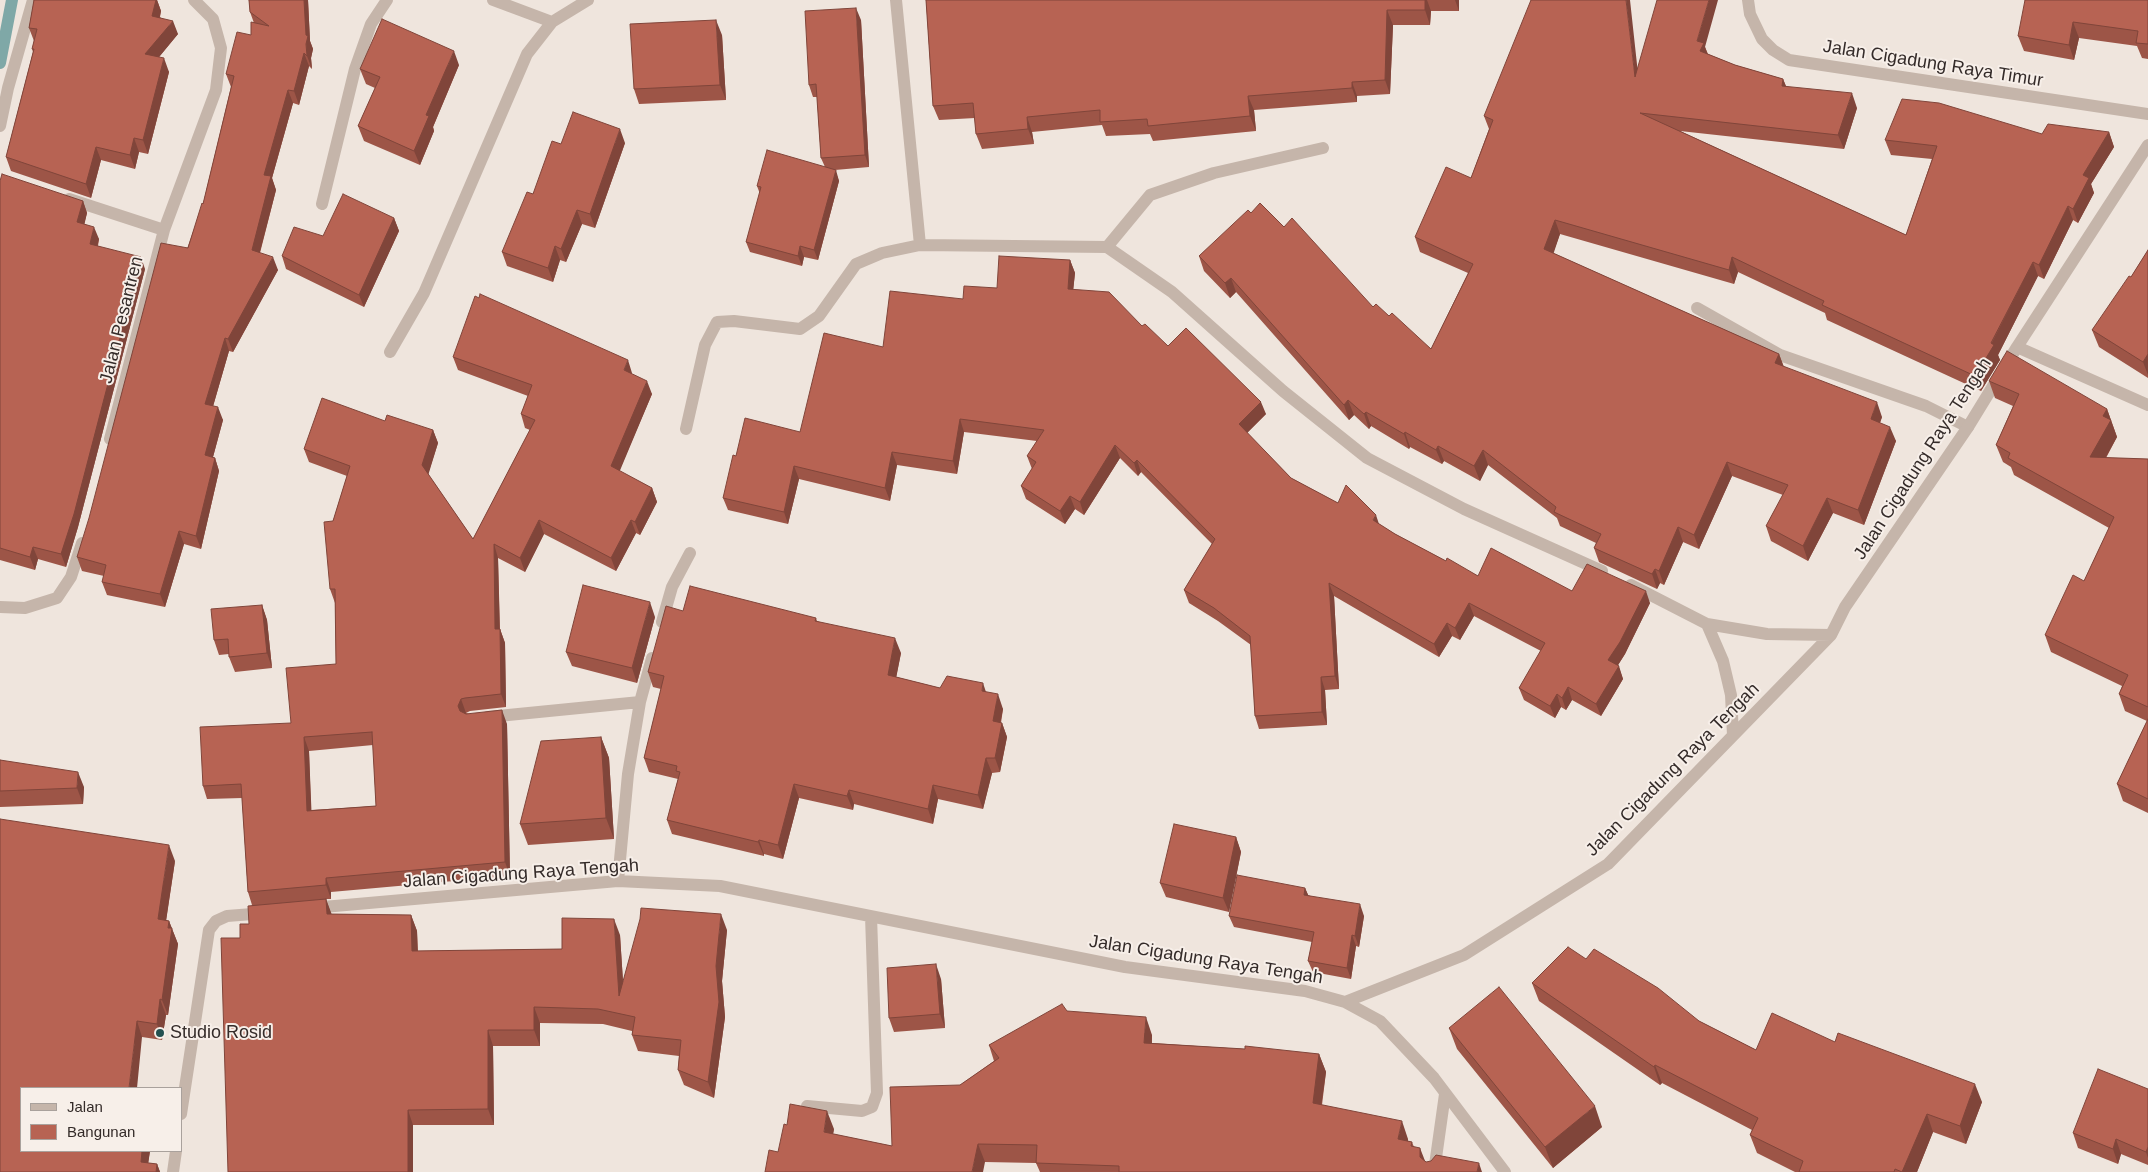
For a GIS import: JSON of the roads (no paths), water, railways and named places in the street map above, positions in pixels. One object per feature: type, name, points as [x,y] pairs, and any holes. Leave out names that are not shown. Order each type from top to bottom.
[{"type":"street","points":[[0,126],[8,88],[33,0]]},
{"type":"street","name":"Jalan Pesantren","points":[[106,452],[164,230],[216,90],[221,48],[213,19],[194,0]]},
{"type":"street","points":[[322,204],[355,69],[371,24],[387,0]]},
{"type":"street","points":[[493,0],[552,22]]},
{"type":"street","points":[[390,352],[424,292],[527,54],[552,22],[588,0]]},
{"type":"street","points":[[896,0],[920,245]]},
{"type":"street","name":"Jalan Cigadung Raya Timur","points":[[1748,0],[1750,14],[1762,38],[1774,50],[1789,60],[2148,114]]},
{"type":"street","name":"Jalan Cigadung Raya Tengah","points":[[304,909],[618,881],[720,886],[1125,967],[1305,991],[1345,1002],[1464,955],[1608,864],[1830,635],[1845,607],[1968,427],[2017,347],[2148,145]]},
{"type":"street","points":[[1107,248],[1150,196],[1214,173],[1323,148]]},
{"type":"street","points":[[54,194],[164,230]]},
{"type":"street","points":[[686,429],[705,345],[717,322],[734,321],[800,329],[819,316],[856,264],[882,253],[920,245],[1107,248],[1172,292],[1283,391],[1367,458],[1464,508],[1644,592],[1707,624],[1767,634],[1830,635]]},
{"type":"street","points":[[1698,308],[1780,355],[1926,406],[1968,427]]},
{"type":"street","points":[[2017,347],[2148,405]]},
{"type":"street","points":[[0,607],[26,608],[57,598],[71,577],[86,529]]},
{"type":"street","points":[[618,881],[628,774],[640,702],[672,587],[690,553]]},
{"type":"street","points":[[1707,624],[1723,661],[1731,695],[1733,735]]},
{"type":"street","points":[[480,718],[640,702]]},
{"type":"street","points":[[182,1107],[209,930],[216,921],[227,916],[275,912]]},
{"type":"street","points":[[807,1106],[862,1110],[872,1106],[877,1093],[871,916]]},
{"type":"street","points":[[1345,1002],[1380,1021],[1434,1078],[1505,1172]]},
{"type":"street","points":[[1434,1172],[1445,1094]]},
{"type":"street","points":[[173,1172],[176,1152]]},
{"type":"waterway","points":[[0,63],[12,0]]},
{"type":"place","name":"Studio Rosid","points":[[160,1033]]}]
